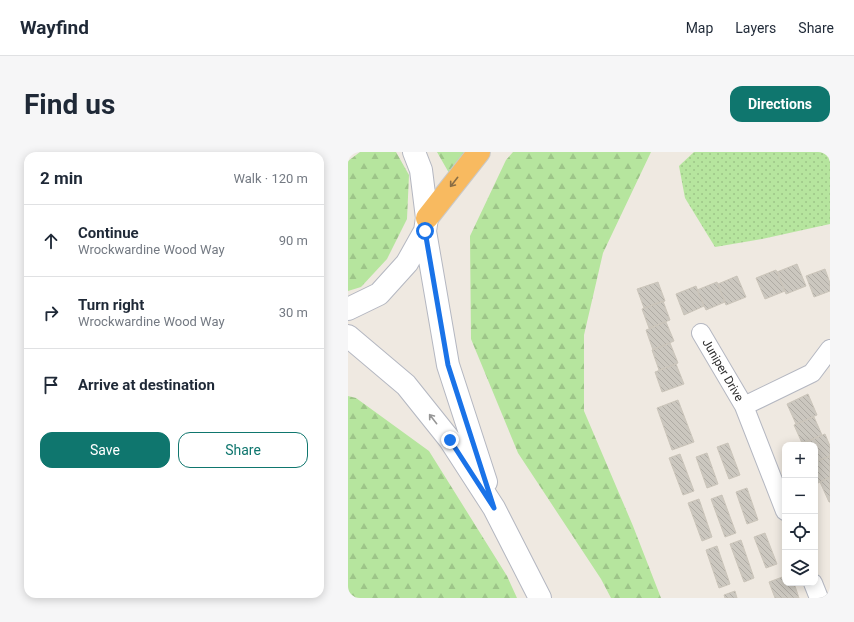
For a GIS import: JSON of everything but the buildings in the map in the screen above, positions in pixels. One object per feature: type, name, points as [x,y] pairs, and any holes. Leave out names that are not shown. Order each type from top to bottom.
[{"type":"highway","points":[[426,224],[479,152]]},
{"type":"main road","points":[[414,152],[421,170],[426,224],[448,365],[494,508]]},
{"type":"main road","points":[[348,309],[379,294],[407,263],[426,224]]},
{"type":"main road","points":[[348,336],[406,385],[450,440],[494,508],[540,598]]},
{"type":"street","name":"Juniper Drive","points":[[701,333],[744,406],[782,503]]},
{"type":"street","name":"Juniper Drive","points":[[744,406],[812,373],[830,350]]},
{"type":"street","points":[[814,586],[818,598]]},
{"type":"green space","points":[[360,152],[396,152],[409,175],[407,219],[387,259],[361,287],[348,291],[348,161]]},
{"type":"green space","points":[[437,152],[466,152],[449,173]]},
{"type":"green space","points":[[513,152],[651,152],[603,253],[584,335],[584,411],[633,526],[661,598],[611,598],[601,579],[518,453],[471,339],[470,236],[506,160]]},
{"type":"green space","points":[[694,152],[830,152],[830,224],[762,239],[715,247],[685,198],[679,166]]},
{"type":"green space","points":[[348,396],[356,398],[429,451],[507,576],[517,598],[348,598]]},
{"type":"route","points":[[425,231],[448,365],[494,508],[450,440]]}]
